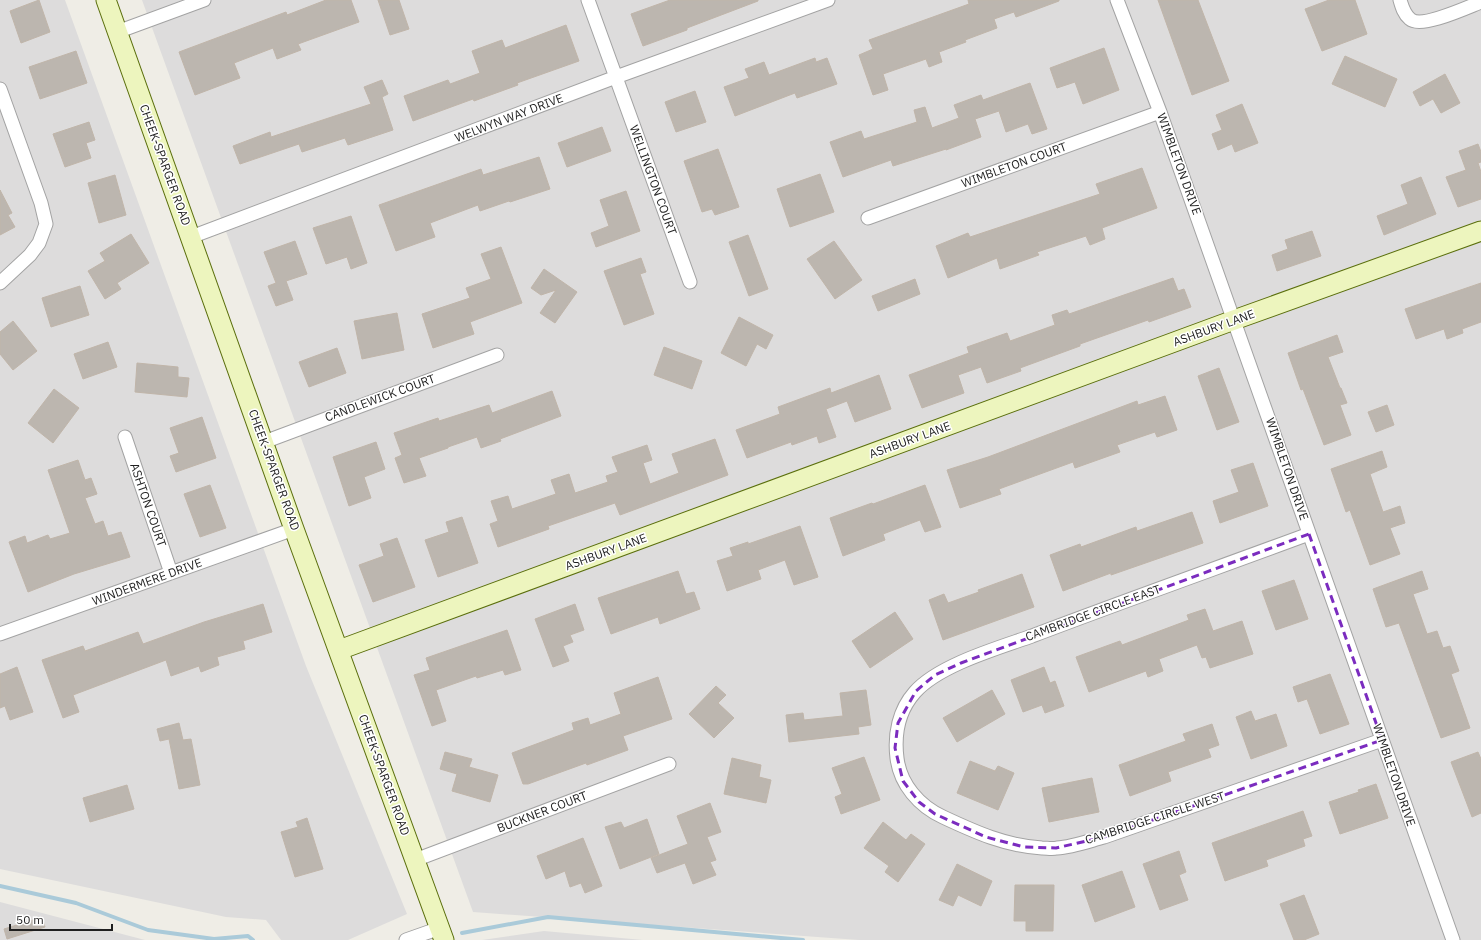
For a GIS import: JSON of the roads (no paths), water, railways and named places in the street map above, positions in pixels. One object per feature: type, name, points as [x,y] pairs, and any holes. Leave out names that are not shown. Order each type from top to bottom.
[{"type":"street","name":"CHEEK-SPARGER ROAD","points":[[106,0],[294,529],[442,934]]},
{"type":"street","points":[[117,32],[204,0]]},
{"type":"street","name":"WELLINGTON COURT","points":[[588,0],[690,282]]},
{"type":"street","name":"WELWYN WAY DRIVE","points":[[191,237],[616,77],[828,0]]},
{"type":"street","name":"WIMBLETON DRIVE","points":[[1117,0],[1160,112],[1453,940]]},
{"type":"street","points":[[1400,0],[1404,12],[1410,20],[1417,22],[1428,21],[1481,2]]},
{"type":"street","points":[[0,89],[41,203],[46,224],[39,243],[30,255],[0,283]]},
{"type":"street","name":"WIMBLETON COURT","points":[[868,218],[1160,112]]},
{"type":"street","name":"ASHBURY LANE","points":[[339,650],[1234,320],[1481,231]]},
{"type":"street","name":"CANDLEWICK COURT","points":[[264,442],[497,355]]},
{"type":"street","name":"ASHTON COURT","points":[[125,437],[172,573]]},
{"type":"street","name":"WINDERMERE DRIVE","points":[[0,634],[294,529]]},
{"type":"street","name":"CAMBRIDGE CIRCLE EAST","points":[[898,723],[905,705],[916,691],[935,675],[961,663],[1070,621],[1310,534]]},
{"type":"street","name":"CAMBRIDGE CIRCLE WEST","points":[[898,723],[895,748],[897,764],[903,781],[919,802],[935,814],[986,837],[1024,847],[1056,848],[1104,837],[1382,740]]},
{"type":"street","name":"BUCKNER COURT","points":[[415,860],[670,764]]},
{"type":"street","points":[[406,940],[442,934]]},
{"type":"waterway","points":[[0,886],[76,903],[148,930],[214,939],[248,936],[253,940]]},
{"type":"waterway","points":[[462,933],[548,917],[803,940]]}]
